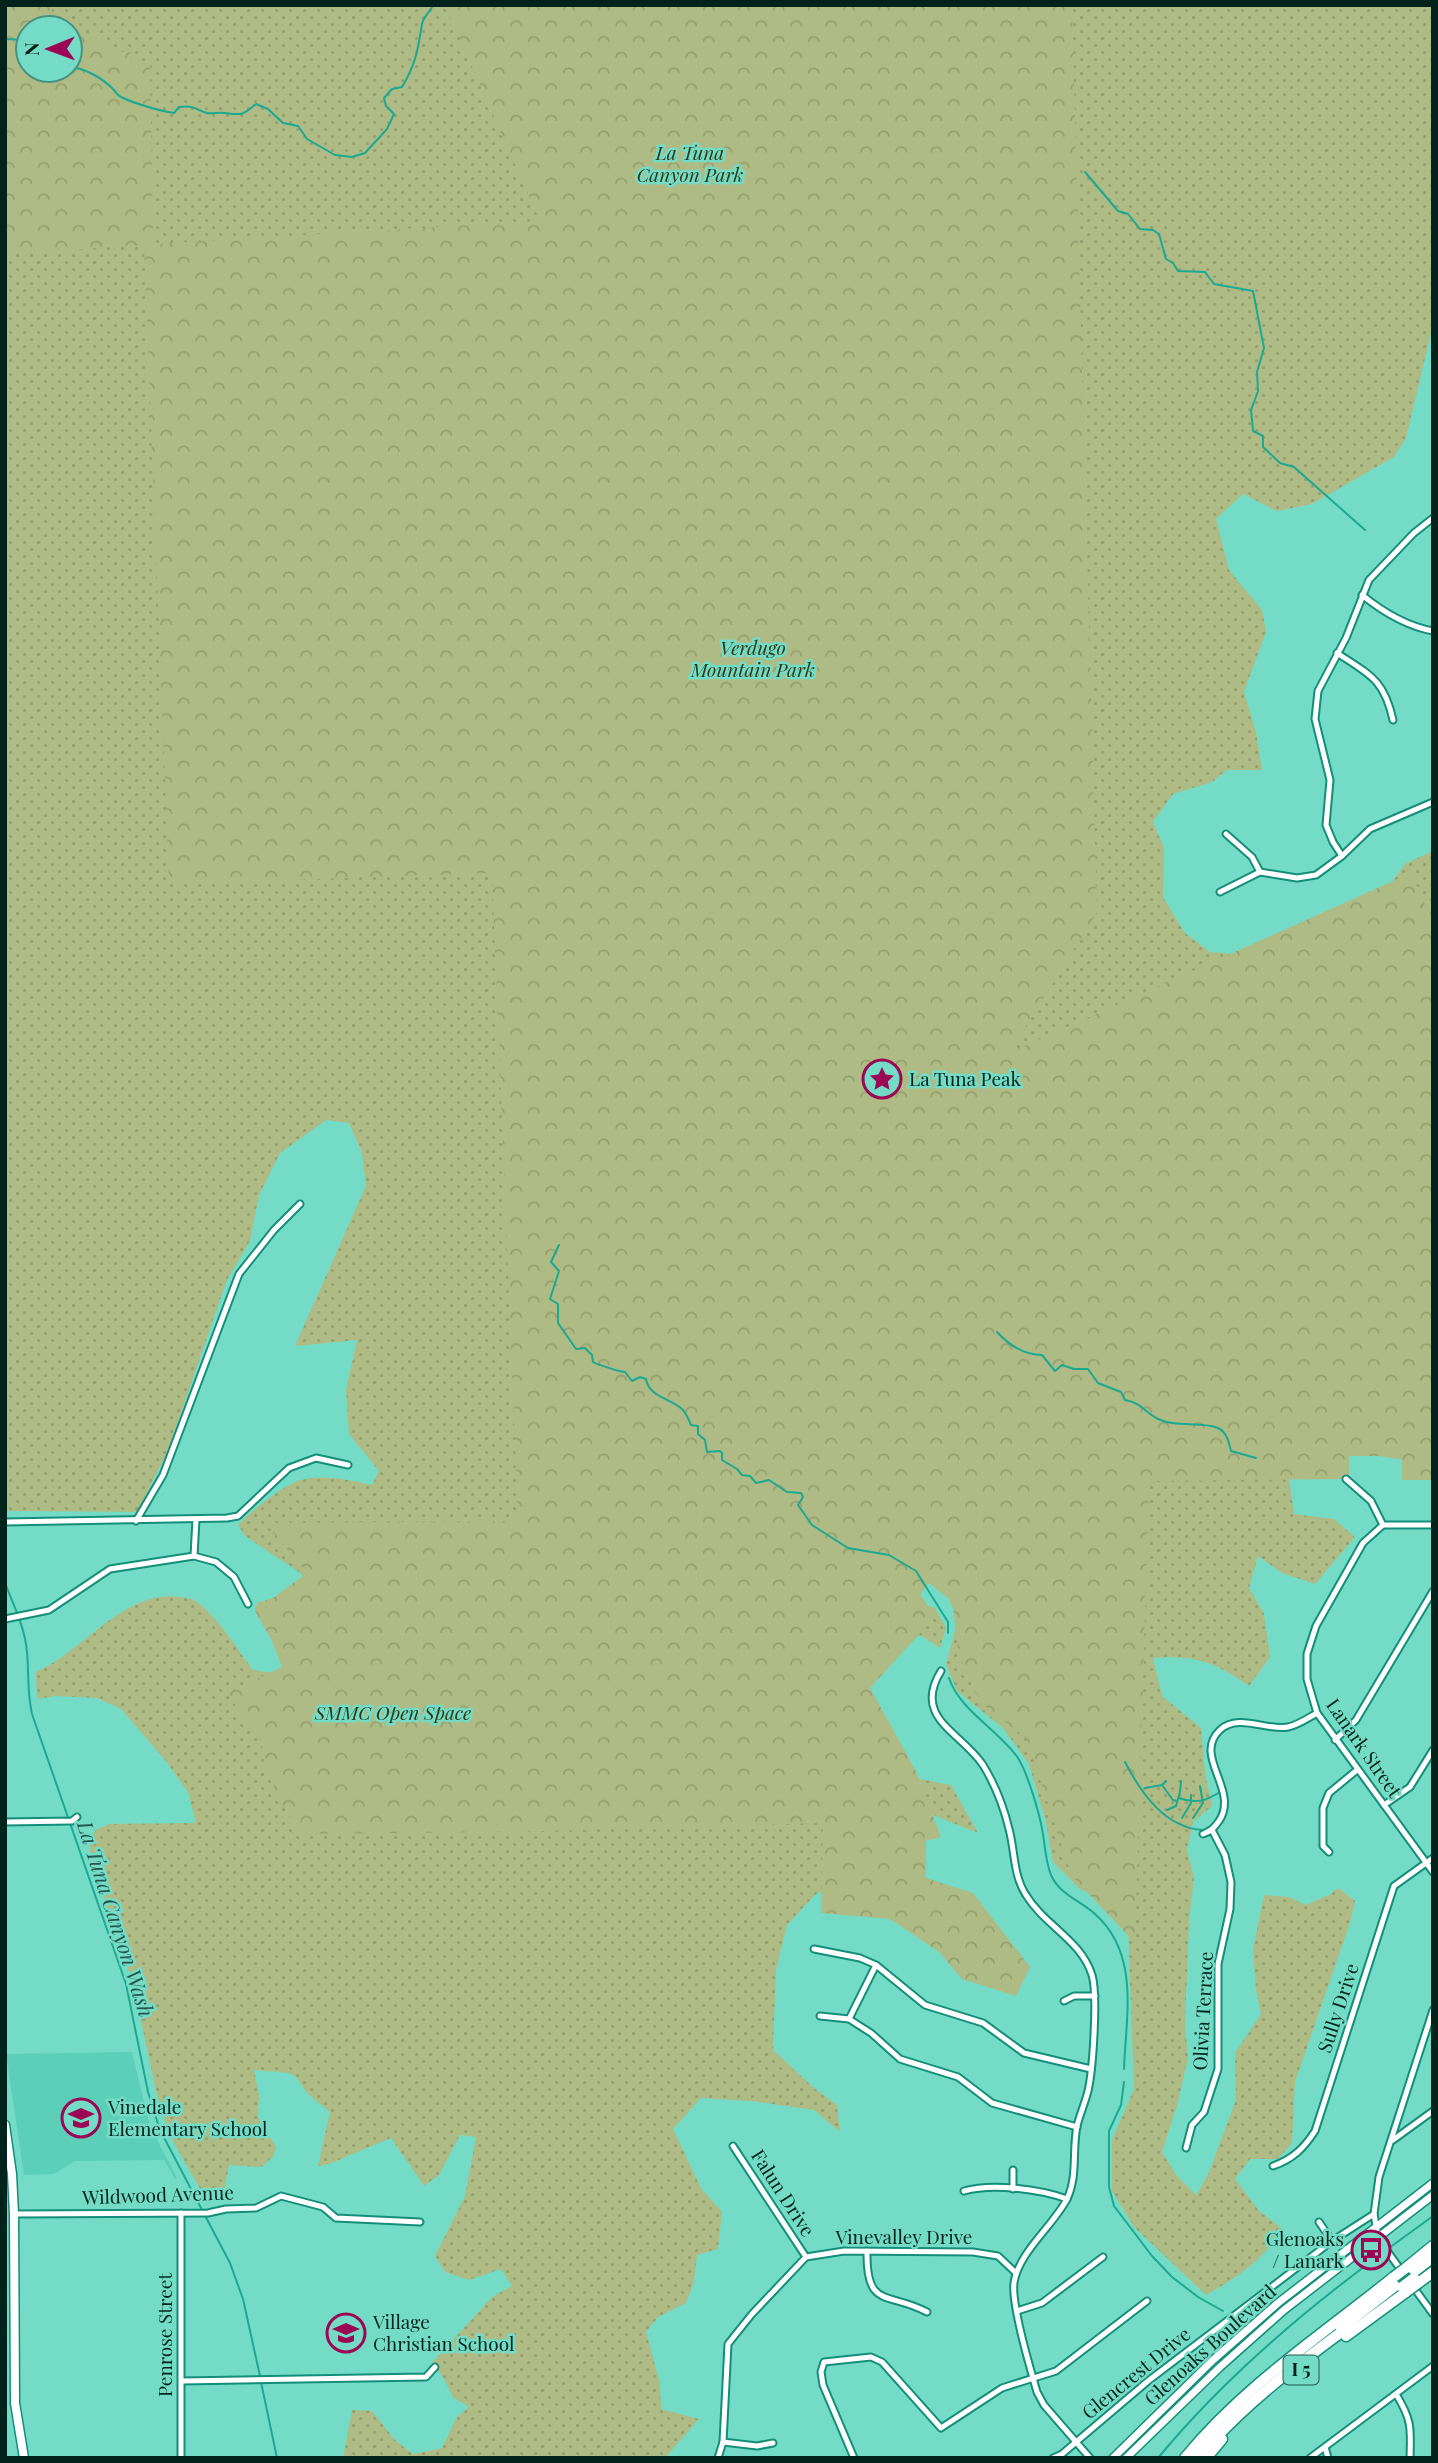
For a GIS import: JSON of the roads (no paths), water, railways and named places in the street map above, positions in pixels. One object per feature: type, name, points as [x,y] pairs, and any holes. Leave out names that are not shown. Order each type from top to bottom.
[{"type":"highway","name":"I 5","points":[[1185,2458],[1200,2439],[1252,2387],[1412,2276],[1433,2246]]},
{"type":"highway","points":[[1412,2276],[1433,2257]]},
{"type":"highway","points":[[1412,2276],[1433,2264]]},
{"type":"highway","name":"I 5","points":[[1206,2458],[1234,2426],[1274,2390],[1400,2285],[1412,2276],[1433,2272]]},
{"type":"highway","points":[[1197,2458],[1227,2425],[1280,2378],[1400,2285]]},
{"type":"highway","points":[[1176,2458],[1200,2439]]},
{"type":"main road","points":[[5,2127],[12,2174],[14,2214],[10,2320],[15,2403],[24,2458]]},
{"type":"main road","name":"Glenoaks Boulevard","points":[[1113,2458],[1213,2360],[1269,2311],[1433,2183]]},
{"type":"main road","name":"Glenoaks Boulevard","points":[[1126,2458],[1266,2326],[1380,2241],[1433,2195]]},
{"type":"street","points":[[1342,856],[1326,825],[1330,780],[1315,719],[1318,691],[1346,638],[1369,580],[1386,560],[1433,518]]},
{"type":"street","points":[[1362,595],[1410,625],[1433,631]]},
{"type":"street","points":[[1337,653],[1372,676],[1382,687],[1393,720]]},
{"type":"street","points":[[1220,892],[1260,872],[1308,878],[1327,869],[1370,829],[1433,802]]},
{"type":"street","points":[[1226,834],[1252,857],[1260,872]]},
{"type":"street","points":[[136,1521],[163,1475],[239,1274],[274,1230],[300,1204]]},
{"type":"street","points":[[5,1522],[136,1521],[238,1516],[289,1468],[316,1458],[348,1465]]},
{"type":"street","points":[[1346,1479],[1371,1501],[1383,1525],[1433,1525]]},
{"type":"street","points":[[194,1556],[196,1519]]},
{"type":"street","name":"Lanark Street","points":[[1383,1525],[1363,1544],[1312,1636],[1307,1654],[1307,1679],[1317,1713],[1433,1871]]},
{"type":"street","points":[[5,1619],[41,1613],[58,1605],[110,1569],[194,1556],[216,1562],[234,1577],[248,1604]]},
{"type":"street","points":[[1335,1740],[1356,1720],[1433,1591]]},
{"type":"street","points":[[941,1671],[930,1696],[935,1710],[945,1725],[982,1763],[992,1782],[1009,1827],[1017,1874],[1023,1891],[1037,1912],[1079,1950],[1093,1978],[1095,1996],[1091,2069],[1077,2127],[1074,2178],[1067,2199],[1016,2273],[1013,2286],[1033,2378],[1044,2405],[1090,2458]]},
{"type":"street","points":[[1203,1834],[1212,1830],[1222,1816],[1226,1802],[1211,1758],[1212,1745],[1218,1732],[1227,1725],[1236,1723],[1287,1727],[1317,1713]]},
{"type":"street","points":[[1384,1805],[1410,1787],[1433,1750]]},
{"type":"street","points":[[1329,1852],[1323,1846],[1323,1808],[1329,1793],[1357,1770]]},
{"type":"street","points":[[5,1822],[72,1820]]},
{"type":"street","name":"Olivia Terrace","points":[[1186,2148],[1192,2125],[1203,2112],[1218,2069],[1218,1964],[1230,1909],[1231,1882],[1225,1855],[1212,1830]]},
{"type":"street","name":"Sully Drive","points":[[1273,2166],[1287,2161],[1304,2147],[1315,2130],[1394,1886],[1433,1858]]},
{"type":"street","points":[[814,1949],[860,1958],[876,1965],[925,2005],[984,2024],[1024,2053],[1091,2069]]},
{"type":"street","points":[[849,2019],[876,1965]]},
{"type":"street","points":[[1065,2001],[1074,1996],[1095,1996]]},
{"type":"street","points":[[1433,2010],[1379,2177],[1374,2214],[1380,2241],[1433,2314]]},
{"type":"street","points":[[820,2016],[849,2019],[871,2033],[900,2059],[958,2077],[992,2103],[1077,2127]]},
{"type":"street","points":[[1392,2140],[1433,2110]]},
{"type":"street","name":"Falun Drive","points":[[733,2146],[806,2257]]},
{"type":"street","points":[[1013,2170],[1013,2189]]},
{"type":"street","points":[[964,2191],[976,2188],[1013,2189],[1047,2192],[1067,2199]]},
{"type":"street","name":"Wildwood Avenue","points":[[14,2214],[208,2212],[256,2208],[281,2196],[323,2207],[336,2218],[420,2221]]},
{"type":"street","name":"Penrose Street","points":[[181,2213],[181,2458]]},
{"type":"street","name":"Glencrest Drive","points":[[1054,2458],[1158,2373],[1332,2241],[1374,2214]]},
{"type":"street","points":[[1319,2222],[1332,2241]]},
{"type":"street","points":[[867,2251],[867,2273],[873,2290],[881,2296],[927,2312]]},
{"type":"street","name":"Vinevalley Drive","points":[[806,2257],[827,2252],[867,2251],[986,2254],[998,2256],[1016,2273]]},
{"type":"street","points":[[1017,2311],[1042,2303],[1103,2256]]},
{"type":"street","points":[[718,2458],[723,2442],[728,2344],[759,2306],[806,2257]]},
{"type":"street","points":[[854,2458],[823,2385],[821,2372],[824,2362],[871,2357],[882,2362],[941,2428],[1002,2388],[1056,2371],[1147,2301]]},
{"type":"street","points":[[1310,2458],[1433,2366]]},
{"type":"street","points":[[182,2381],[426,2376],[435,2367]]},
{"type":"street","points":[[1396,2394],[1410,2422],[1410,2458]]},
{"type":"street","points":[[723,2442],[757,2446],[773,2443]]},
{"type":"street","points":[[1325,2447],[1328,2458]]},
{"type":"waterway","points":[[84,70],[99,77],[121,97],[168,112],[174,113],[179,107],[188,107],[207,113],[239,114],[245,113],[256,104],[268,109],[283,123],[298,126],[307,139],[335,155],[352,157],[365,153],[387,129],[394,114],[386,106],[384,98],[392,89],[402,87],[407,79],[416,56],[423,21],[433,5]]},
{"type":"waterway","points":[[5,39],[14,39]]},
{"type":"waterway","points":[[1085,172],[1118,211],[1128,214],[1140,229],[1153,230],[1159,234],[1166,259],[1173,263],[1178,271],[1205,272],[1214,284],[1253,291],[1264,348],[1257,372],[1258,391],[1251,410],[1253,431],[1263,436],[1263,447],[1280,463],[1294,467],[1365,530]]},
{"type":"waterway","points":[[559,1245],[551,1262],[559,1271],[550,1299],[558,1304],[558,1323],[576,1349],[585,1348],[592,1355],[593,1362],[625,1372],[632,1381],[640,1377],[646,1379],[651,1390],[677,1405],[691,1425],[698,1426],[698,1434],[705,1440],[707,1452],[720,1451],[722,1460],[742,1475],[750,1476],[756,1483],[769,1480],[787,1492],[801,1493],[803,1497],[798,1505],[812,1525],[848,1548],[889,1555],[916,1571],[948,1622],[948,1633]]},
{"type":"waterway","points":[[997,1332],[1018,1348],[1042,1355],[1055,1371],[1062,1365],[1074,1369],[1088,1369],[1098,1383],[1121,1392],[1125,1400],[1135,1403],[1158,1419],[1218,1428],[1226,1435],[1231,1451],[1256,1458]]},
{"type":"waterway","name":"La Tuna Canyon Wash","points":[[5,1583],[26,1643],[32,1714],[126,1984],[148,2092],[160,2130],[230,2263],[243,2299],[260,2376]]},
{"type":"waterway","points":[[949,1678],[962,1700],[1010,1748],[1022,1765],[1030,1784],[1048,1866],[1055,1882],[1095,1914],[1109,1930],[1119,1948],[1124,1966],[1128,2007],[1124,2069]]},
{"type":"waterway","points":[[1125,1762],[1147,1797],[1166,1816],[1189,1828],[1203,1830]]},
{"type":"waterway","points":[[1145,1788],[1162,1785],[1166,1781]]},
{"type":"waterway","points":[[1167,1810],[1176,1806],[1181,1781]]},
{"type":"waterway","points":[[1162,1785],[1173,1800],[1177,1801]]},
{"type":"waterway","points":[[1193,1818],[1203,1803],[1200,1786]]},
{"type":"waterway","points":[[1179,1798],[1200,1801],[1220,1792]]},
{"type":"waterway","points":[[1182,1818],[1191,1803],[1191,1795]]},
{"type":"waterway","points":[[1124,2082],[1121,2105],[1109,2131],[1109,2187],[1114,2206],[1152,2256],[1172,2277],[1198,2297],[1223,2311]]},
{"type":"waterway","points":[[1389,2248],[1433,2216]]},
{"type":"waterway","points":[[1158,2458],[1236,2374],[1323,2298],[1384,2252]]},
{"type":"waterway","name":"La Tuna Canyon Wash","points":[[261,2382],[277,2458]]},
{"type":"place","name":"La Tuna Peak","points":[[882,1079]]},
{"type":"place","name":"Vinedale Elementary School","points":[[81,2118]]},
{"type":"place","name":"Glenoaks / Lanark","points":[[1371,2250]]},
{"type":"place","name":"Village Christian School","points":[[346,2333]]},
{"type":"park label","name":"La Tuna Canyon Park","points":[[690,164]]},
{"type":"park label","name":"Verdugo Mountain Park","points":[[753,659]]},
{"type":"park label","name":"SMMC Open Space","points":[[393,1713]]}]
